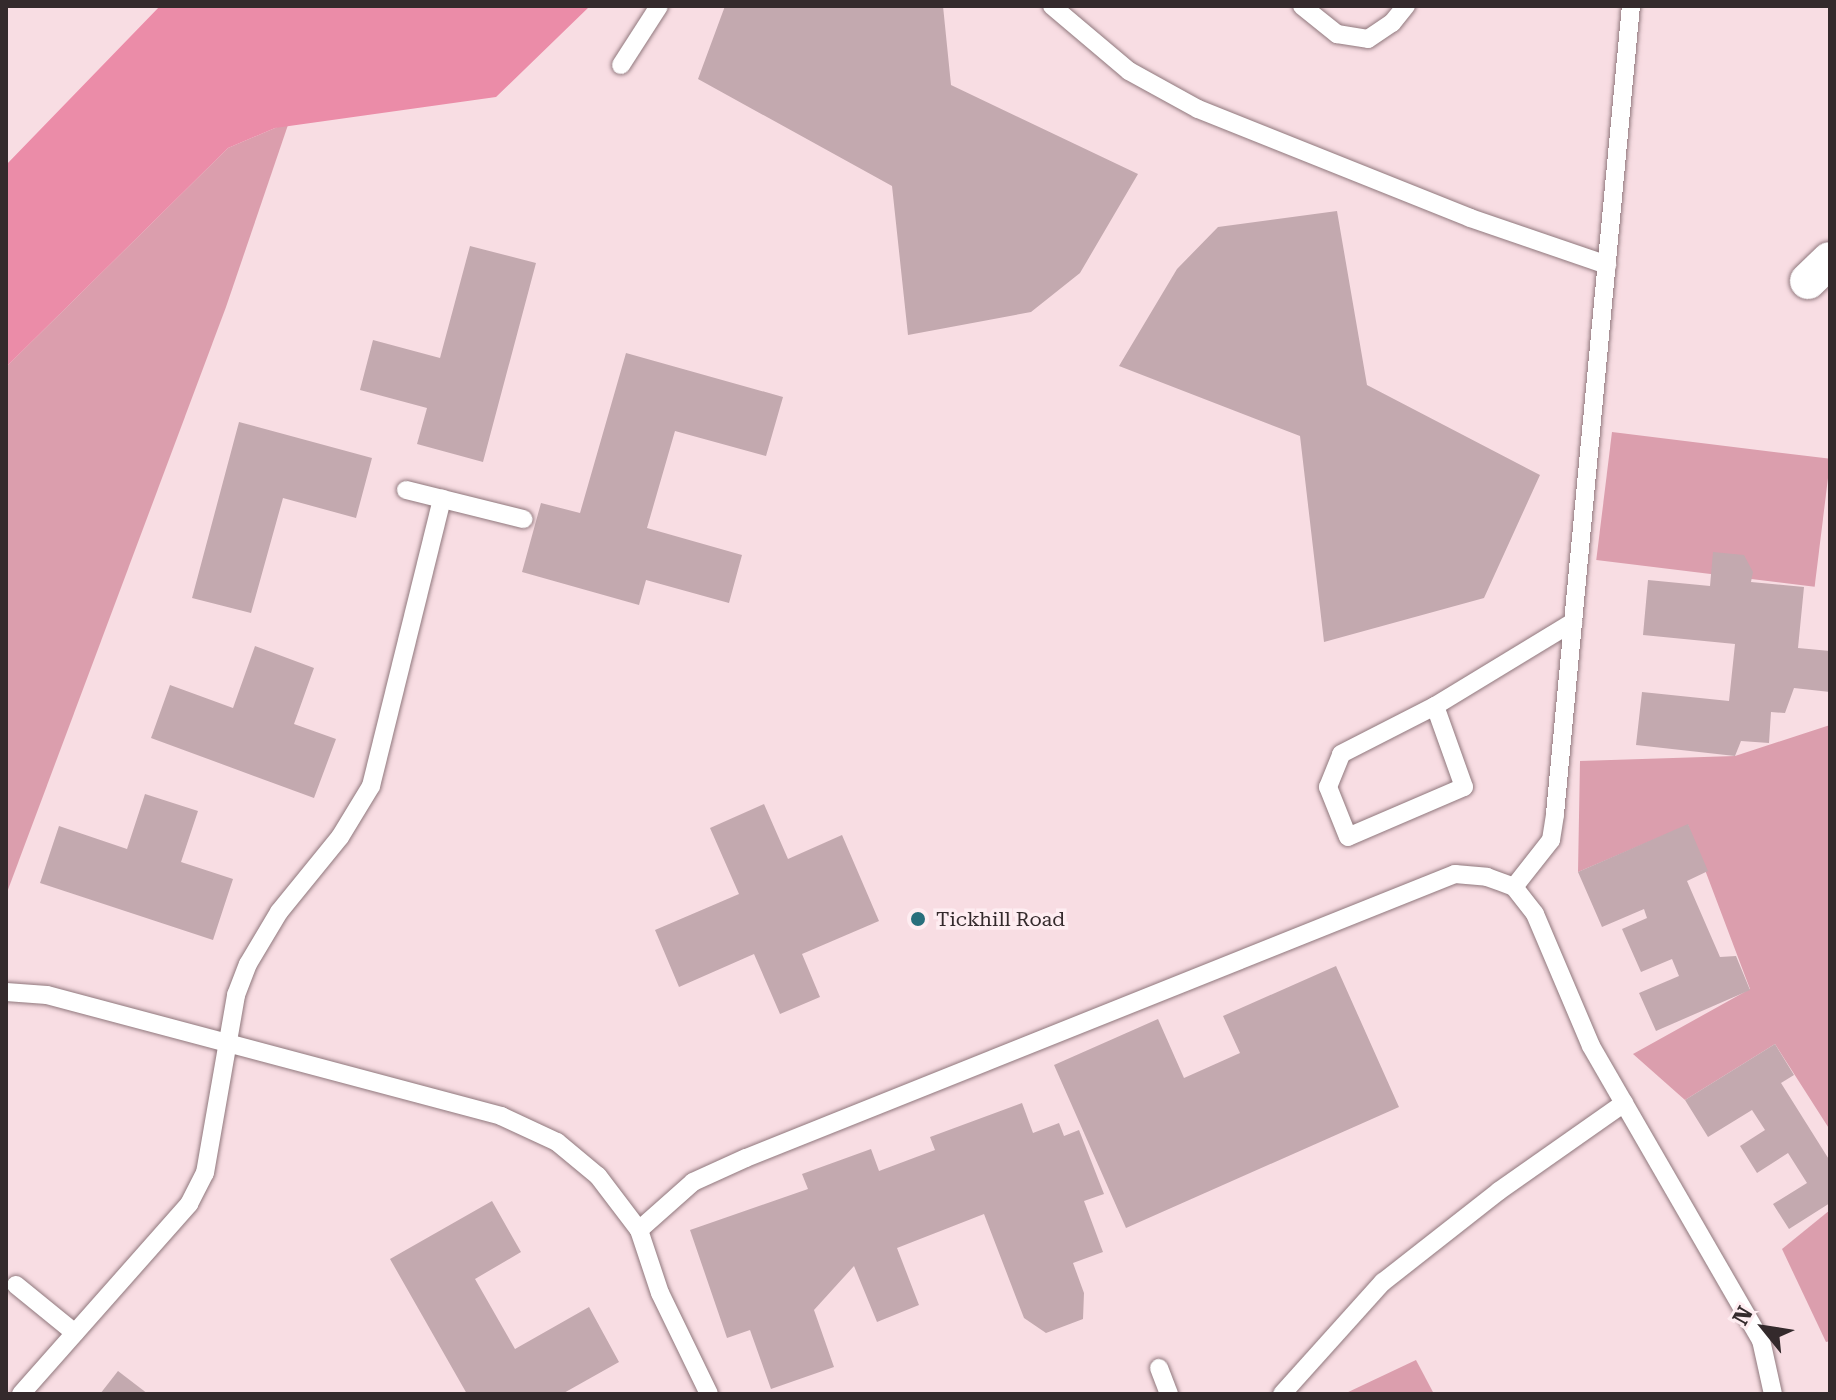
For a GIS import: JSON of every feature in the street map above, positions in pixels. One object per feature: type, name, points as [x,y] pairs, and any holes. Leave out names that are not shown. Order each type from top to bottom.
[{"type":"lane","points":[[621,65],[659,6]]},
{"type":"lane","points":[[1052,6],[1129,71],[1198,109],[1470,218],[1607,265]]},
{"type":"lane","points":[[1302,6],[1337,34],[1368,39],[1392,23],[1406,6]]},
{"type":"lane","points":[[1514,887],[1551,840],[1631,6]]},
{"type":"lane","points":[[406,490],[523,519]]},
{"type":"lane","points":[[21,1394],[195,1193],[205,1173],[216,1124],[236,995],[260,941],[279,912],[340,837],[371,786],[442,499]]},
{"type":"lane","points":[[1435,706],[1464,787],[1348,837],[1328,787],[1341,754],[1435,706],[1573,622]]},
{"type":"lane","points":[[639,1230],[693,1182],[746,1158],[1455,874],[1487,877],[1514,887],[1535,914],[1591,1046],[1761,1340],[1773,1394]]},
{"type":"lane","points":[[6,992],[47,995],[501,1116],[557,1142],[598,1176],[639,1230],[660,1293],[709,1394]]},
{"type":"lane","points":[[1282,1394],[1383,1282],[1499,1191],[1624,1103]]},
{"type":"lane","points":[[16,1285],[75,1333]]},
{"type":"lane","points":[[1159,1368],[1169,1394]]},
{"type":"shaded area","points":[[160,6],[590,6],[496,97],[275,128],[228,148],[6,367],[6,165]]},
{"type":"shaded area","points":[[289,122],[226,307],[6,895],[6,367],[228,148]]},
{"type":"shaded area","points":[[1612,432],[1830,459],[1815,587],[1596,560]]},
{"type":"shaded area","points":[[1830,725],[1830,1130],[1775,1044],[1685,1100],[1633,1054],[1750,989],[1688,825],[1578,872],[1580,761],[1735,756]]},
{"type":"shaded area","points":[[1830,1210],[1830,1341],[1826,1342],[1782,1249]]},
{"type":"shaded area","points":[[1416,1360],[1434,1394],[1344,1394]]},
{"type":"building","points":[[725,6],[943,6],[951,85],[1138,174],[1080,273],[1031,312],[908,335],[892,186],[698,79]]},
{"type":"building","points":[[1337,211],[1367,385],[1540,475],[1484,598],[1324,642],[1300,436],[1119,366],[1177,269],[1218,227]]},
{"type":"building","points":[[470,246],[536,263],[483,462],[417,444],[427,408],[360,390],[373,340],[440,358]]},
{"type":"building","points":[[626,353],[783,397],[766,456],[675,431],[647,528],[742,555],[729,603],[646,580],[639,605],[522,572],[541,503],[580,513]]},
{"type":"building","points":[[239,422],[372,458],[356,518],[283,498],[251,613],[192,598]]},
{"type":"building","points":[[1713,552],[1744,555],[1753,572],[1751,582],[1804,587],[1798,648],[1830,651],[1830,692],[1794,688],[1785,713],[1771,712],[1769,743],[1741,741],[1735,756],[1636,745],[1642,692],[1729,701],[1735,644],[1643,635],[1648,580],[1710,586]]},
{"type":"building","points":[[255,646],[314,668],[294,724],[336,739],[314,798],[151,738],[170,685],[233,708]]},
{"type":"building","points":[[145,794],[198,811],[181,862],[233,879],[213,940],[40,883],[59,826],[127,849]]},
{"type":"building","points":[[764,804],[788,859],[842,835],[879,921],[802,954],[820,997],[780,1014],[754,954],[679,987],[655,930],[739,894],[710,828]]},
{"type":"building","points":[[1688,824],[1708,871],[1687,881],[1720,957],[1736,956],[1750,990],[1656,1031],[1639,993],[1679,976],[1672,959],[1641,972],[1622,929],[1647,918],[1644,909],[1602,927],[1578,872]]},
{"type":"building","points":[[1336,966],[1399,1107],[1126,1228],[1054,1065],[1158,1019],[1184,1078],[1240,1053],[1223,1016]]},
{"type":"building","points":[[1775,1044],[1794,1075],[1781,1083],[1830,1161],[1830,1203],[1789,1229],[1773,1204],[1807,1183],[1788,1153],[1757,1173],[1740,1146],[1765,1130],[1752,1110],[1708,1137],[1685,1100]]},
{"type":"building","points":[[1022,1103],[1033,1133],[1059,1123],[1064,1136],[1079,1130],[1104,1194],[1084,1201],[1103,1252],[1073,1263],[1084,1293],[1083,1319],[1046,1333],[1024,1318],[984,1214],[897,1248],[919,1305],[877,1322],[854,1266],[814,1310],[834,1367],[771,1389],[750,1330],[727,1338],[690,1230],[808,1189],[802,1174],[871,1149],[879,1171],[935,1150],[930,1137]]},
{"type":"building","points":[[492,1201],[521,1252],[475,1279],[515,1349],[589,1307],[619,1362],[562,1394],[467,1394],[390,1259]]},
{"type":"building","points":[[118,1371],[148,1394],[100,1394]]},
{"type":"place","name":"Tickhill Road","points":[[918,919]]}]
